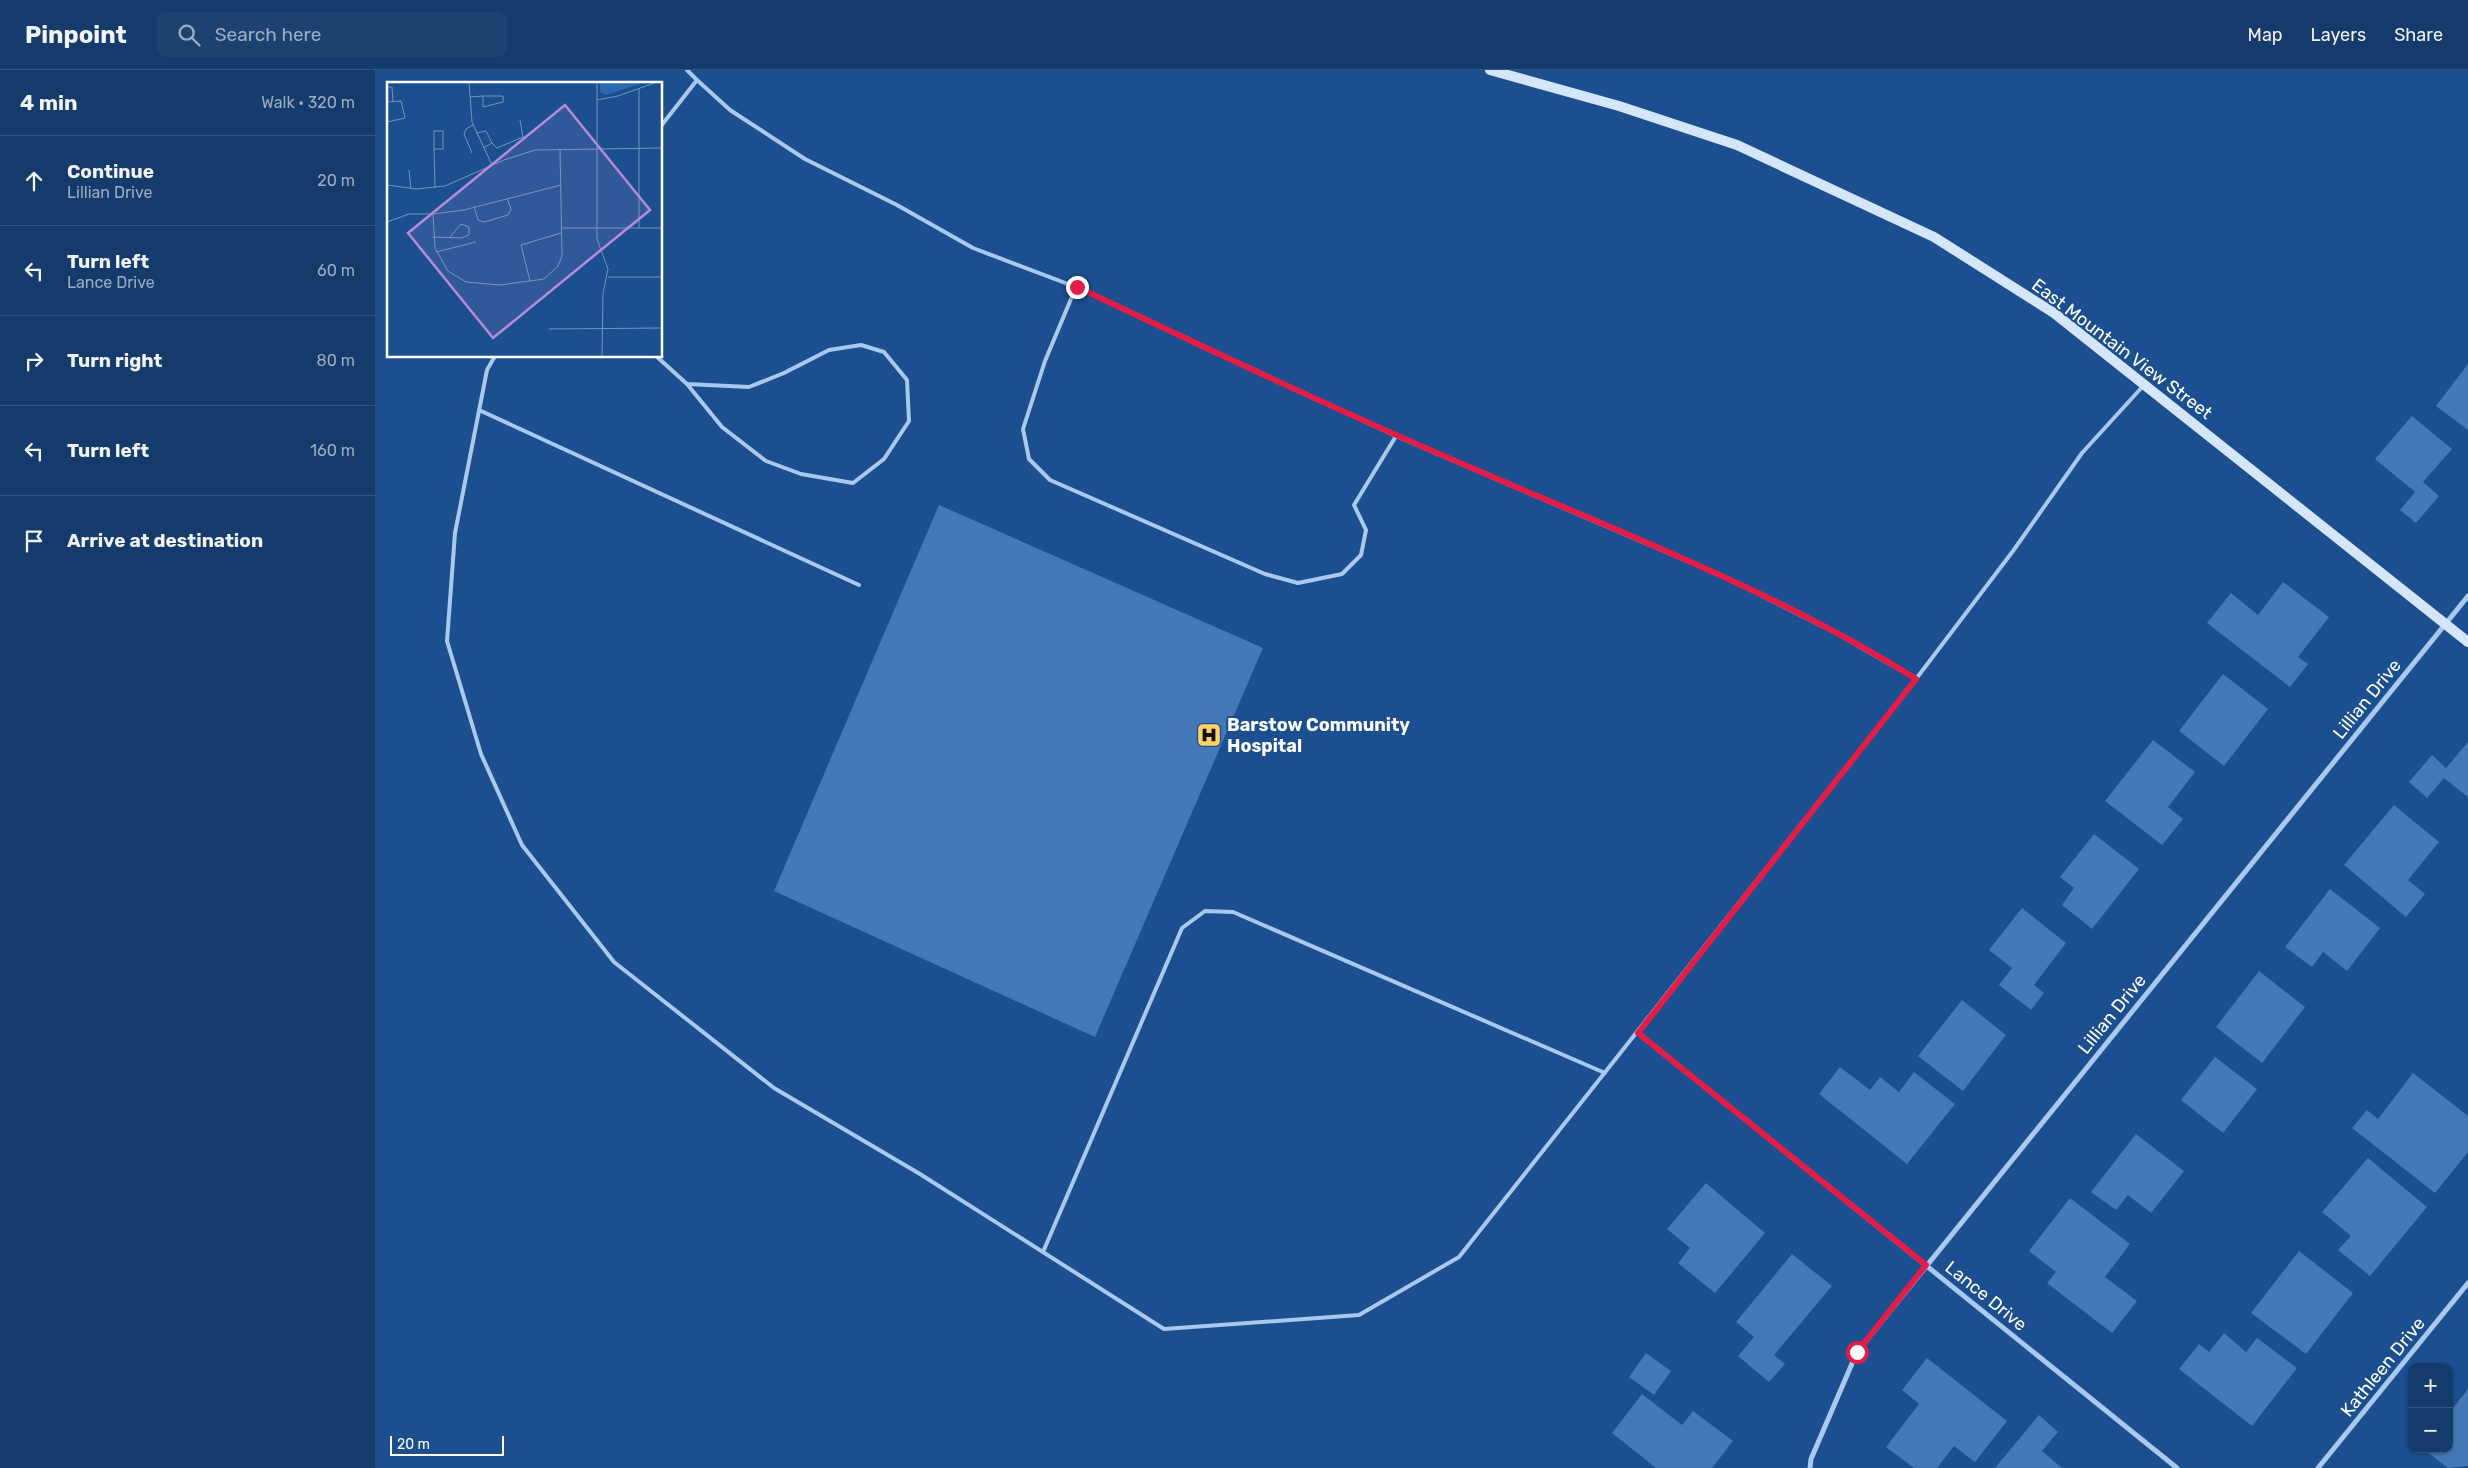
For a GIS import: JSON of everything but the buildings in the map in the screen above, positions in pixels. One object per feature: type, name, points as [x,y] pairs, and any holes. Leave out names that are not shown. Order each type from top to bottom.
[{"type":"main road","name":"East Mountain View Street","points":[[1490,70],[1619,106],[1737,145],[1934,237],[2054,313],[2468,642]]},
{"type":"street","name":"Lillian Drive","points":[[1810,1468],[1811,1458],[1857,1352],[2468,596]]},
{"type":"street","name":"Lance Drive","points":[[1638,1033],[2177,1468]]},
{"type":"street","name":"Kathleen Drive","points":[[2318,1468],[2468,1283]]},
{"type":"lane","points":[[687,70],[730,110],[805,159],[897,205],[973,248],[1077,287],[1396,436],[1729,578],[1836,632],[1916,679]]},
{"type":"lane","points":[[663,123],[697,80]]},
{"type":"lane","points":[[1077,287],[1045,361],[1023,428],[1029,459],[1050,480],[1265,574],[1298,583],[1342,574],[1361,555],[1366,530],[1354,505],[1396,436]]},
{"type":"lane","points":[[658,358],[687,384],[722,427],[766,460],[801,474],[853,483],[884,459],[909,421],[907,380],[883,352],[861,345],[829,350],[749,387],[687,384]]},
{"type":"lane","points":[[494,358],[487,370],[455,533],[447,641],[481,754],[522,845],[614,962],[774,1088],[920,1174],[1164,1329],[1359,1315],[1459,1257],[1916,679],[2013,551],[2082,453],[2144,384]]},
{"type":"lane","points":[[479,410],[859,585]]},
{"type":"lane","points":[[1043,1252],[1182,928],[1205,911],[1233,912],[1605,1073]]},
{"type":"place","name":"Barstow Community Hospital","points":[[1209,735]]},
{"type":"route","points":[[1077,287],[1396,436],[1729,578],[1836,632],[1916,679],[1638,1033],[1926,1265],[1857,1352]]}]
